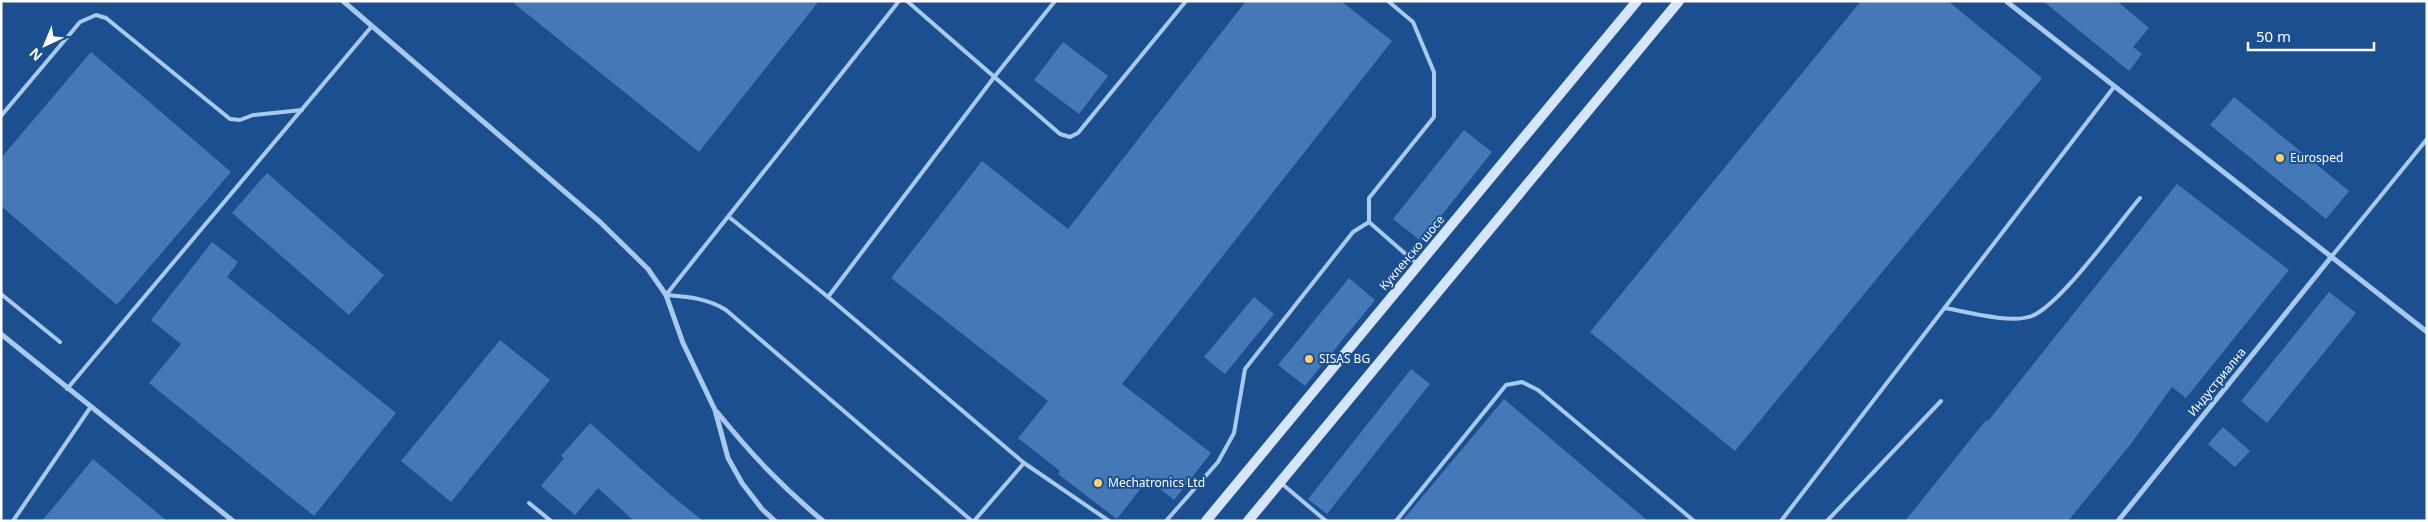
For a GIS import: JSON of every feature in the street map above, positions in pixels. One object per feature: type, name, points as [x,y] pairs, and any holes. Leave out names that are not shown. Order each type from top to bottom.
[{"type":"main road","name":"Кукленско шосе","points":[[1206,521],[1637,1]]},
{"type":"main road","points":[[1248,521],[1678,1]]},
{"type":"street","points":[[343,1],[627,247],[648,270],[666,295],[683,343],[715,410],[728,458],[742,483],[762,509],[775,521]]},
{"type":"street","points":[[2006,1],[2427,332]]},
{"type":"street","name":"Индустриална","points":[[2118,521],[2332,256]]},
{"type":"street","points":[[1,334],[90,408],[233,521]]},
{"type":"street","points":[[715,410],[765,469],[787,491],[823,521]]},
{"type":"lane","points":[[666,295],[729,218],[899,1]]},
{"type":"lane","points":[[907,1],[1060,134],[1070,137],[1078,133],[1185,3],[1178,1]]},
{"type":"lane","points":[[828,296],[994,76],[1055,1]]},
{"type":"lane","points":[[1389,2],[1413,22],[1434,72],[1434,117],[1369,198],[1369,222],[1418,266]]},
{"type":"lane","points":[[1,116],[80,22],[96,15],[106,18],[230,119],[240,120],[253,116],[302,110]]},
{"type":"lane","points":[[67,389],[372,26]]},
{"type":"lane","points":[[1781,521],[2114,87]]},
{"type":"lane","points":[[2332,256],[2427,139]]},
{"type":"lane","points":[[1945,308],[1998,318],[2031,316],[2058,297],[2140,198]]},
{"type":"lane","points":[[729,218],[828,296],[1024,463],[1109,521]]},
{"type":"lane","points":[[1166,521],[1218,462],[1234,432],[1245,369],[1354,232],[1369,222]]},
{"type":"lane","points":[[1,294],[60,342]]},
{"type":"lane","points":[[666,295],[695,297],[713,302],[726,310],[973,521],[1024,463]]},
{"type":"lane","points":[[1396,521],[1506,385],[1522,382],[1538,390],[1694,521]]},
{"type":"lane","points":[[1827,521],[1941,401]]},
{"type":"lane","points":[[13,521],[90,408]]},
{"type":"lane","points":[[1279,482],[1326,521]]},
{"type":"lane","points":[[529,503],[551,521]]},
{"type":"building","points":[[511,1],[819,1],[699,152]]},
{"type":"building","points":[[1246,1],[1341,1],[1392,41],[1122,384],[1211,453],[1174,500],[1148,479],[1117,519],[1058,474],[1060,471],[1018,438],[1048,401],[891,278],[982,161],[1068,229]]},
{"type":"building","points":[[1861,1],[1948,1],[2042,78],[1735,451],[1590,332]]},
{"type":"building","points":[[2043,1],[2117,1],[2149,28],[2133,47],[2142,54],[2129,71]]},
{"type":"building","points":[[1063,42],[1108,76],[1079,114],[1034,80]]},
{"type":"building","points":[[91,52],[231,172],[117,305],[1,206],[1,158]]},
{"type":"building","name":"Eurosped","points":[[2234,97],[2349,191],[2326,219],[2210,125]]},
{"type":"building","points":[[1464,130],[1492,152],[1421,241],[1393,219]]},
{"type":"building","points":[[267,173],[384,275],[349,315],[232,213]]},
{"type":"building","points":[[2177,184],[2289,270],[2186,398],[2172,387],[2130,445],[2068,521],[1905,521],[1986,420],[1988,421]]},
{"type":"building","points":[[212,242],[238,262],[227,277],[396,413],[314,516],[149,383],[181,344],[151,320]]},
{"type":"building","points":[[1349,278],[1375,300],[1305,386],[1278,365]]},
{"type":"building","points":[[2329,292],[2356,313],[2267,423],[2241,401]]},
{"type":"building","points":[[1254,297],[1274,314],[1225,374],[1204,357]]},
{"type":"building","points":[[500,340],[550,380],[451,502],[401,461]]},
{"type":"building","points":[[1411,369],[1430,384],[1327,514],[1308,499]]},
{"type":"building","points":[[1504,399],[1648,521],[1402,521]]},
{"type":"building","points":[[590,423],[666,491],[703,521],[634,521],[598,488],[575,515],[541,486],[564,458],[561,456]]},
{"type":"building","points":[[2223,427],[2250,451],[2235,467],[2208,444]]},
{"type":"building","points":[[93,459],[113,476],[167,521],[42,521]]},
{"type":"place","name":"Eurosped","points":[[2280,158]]},
{"type":"place","name":"SISAS BG","points":[[1309,359]]},
{"type":"place","name":"Mechatronics Ltd","points":[[1098,483]]}]
